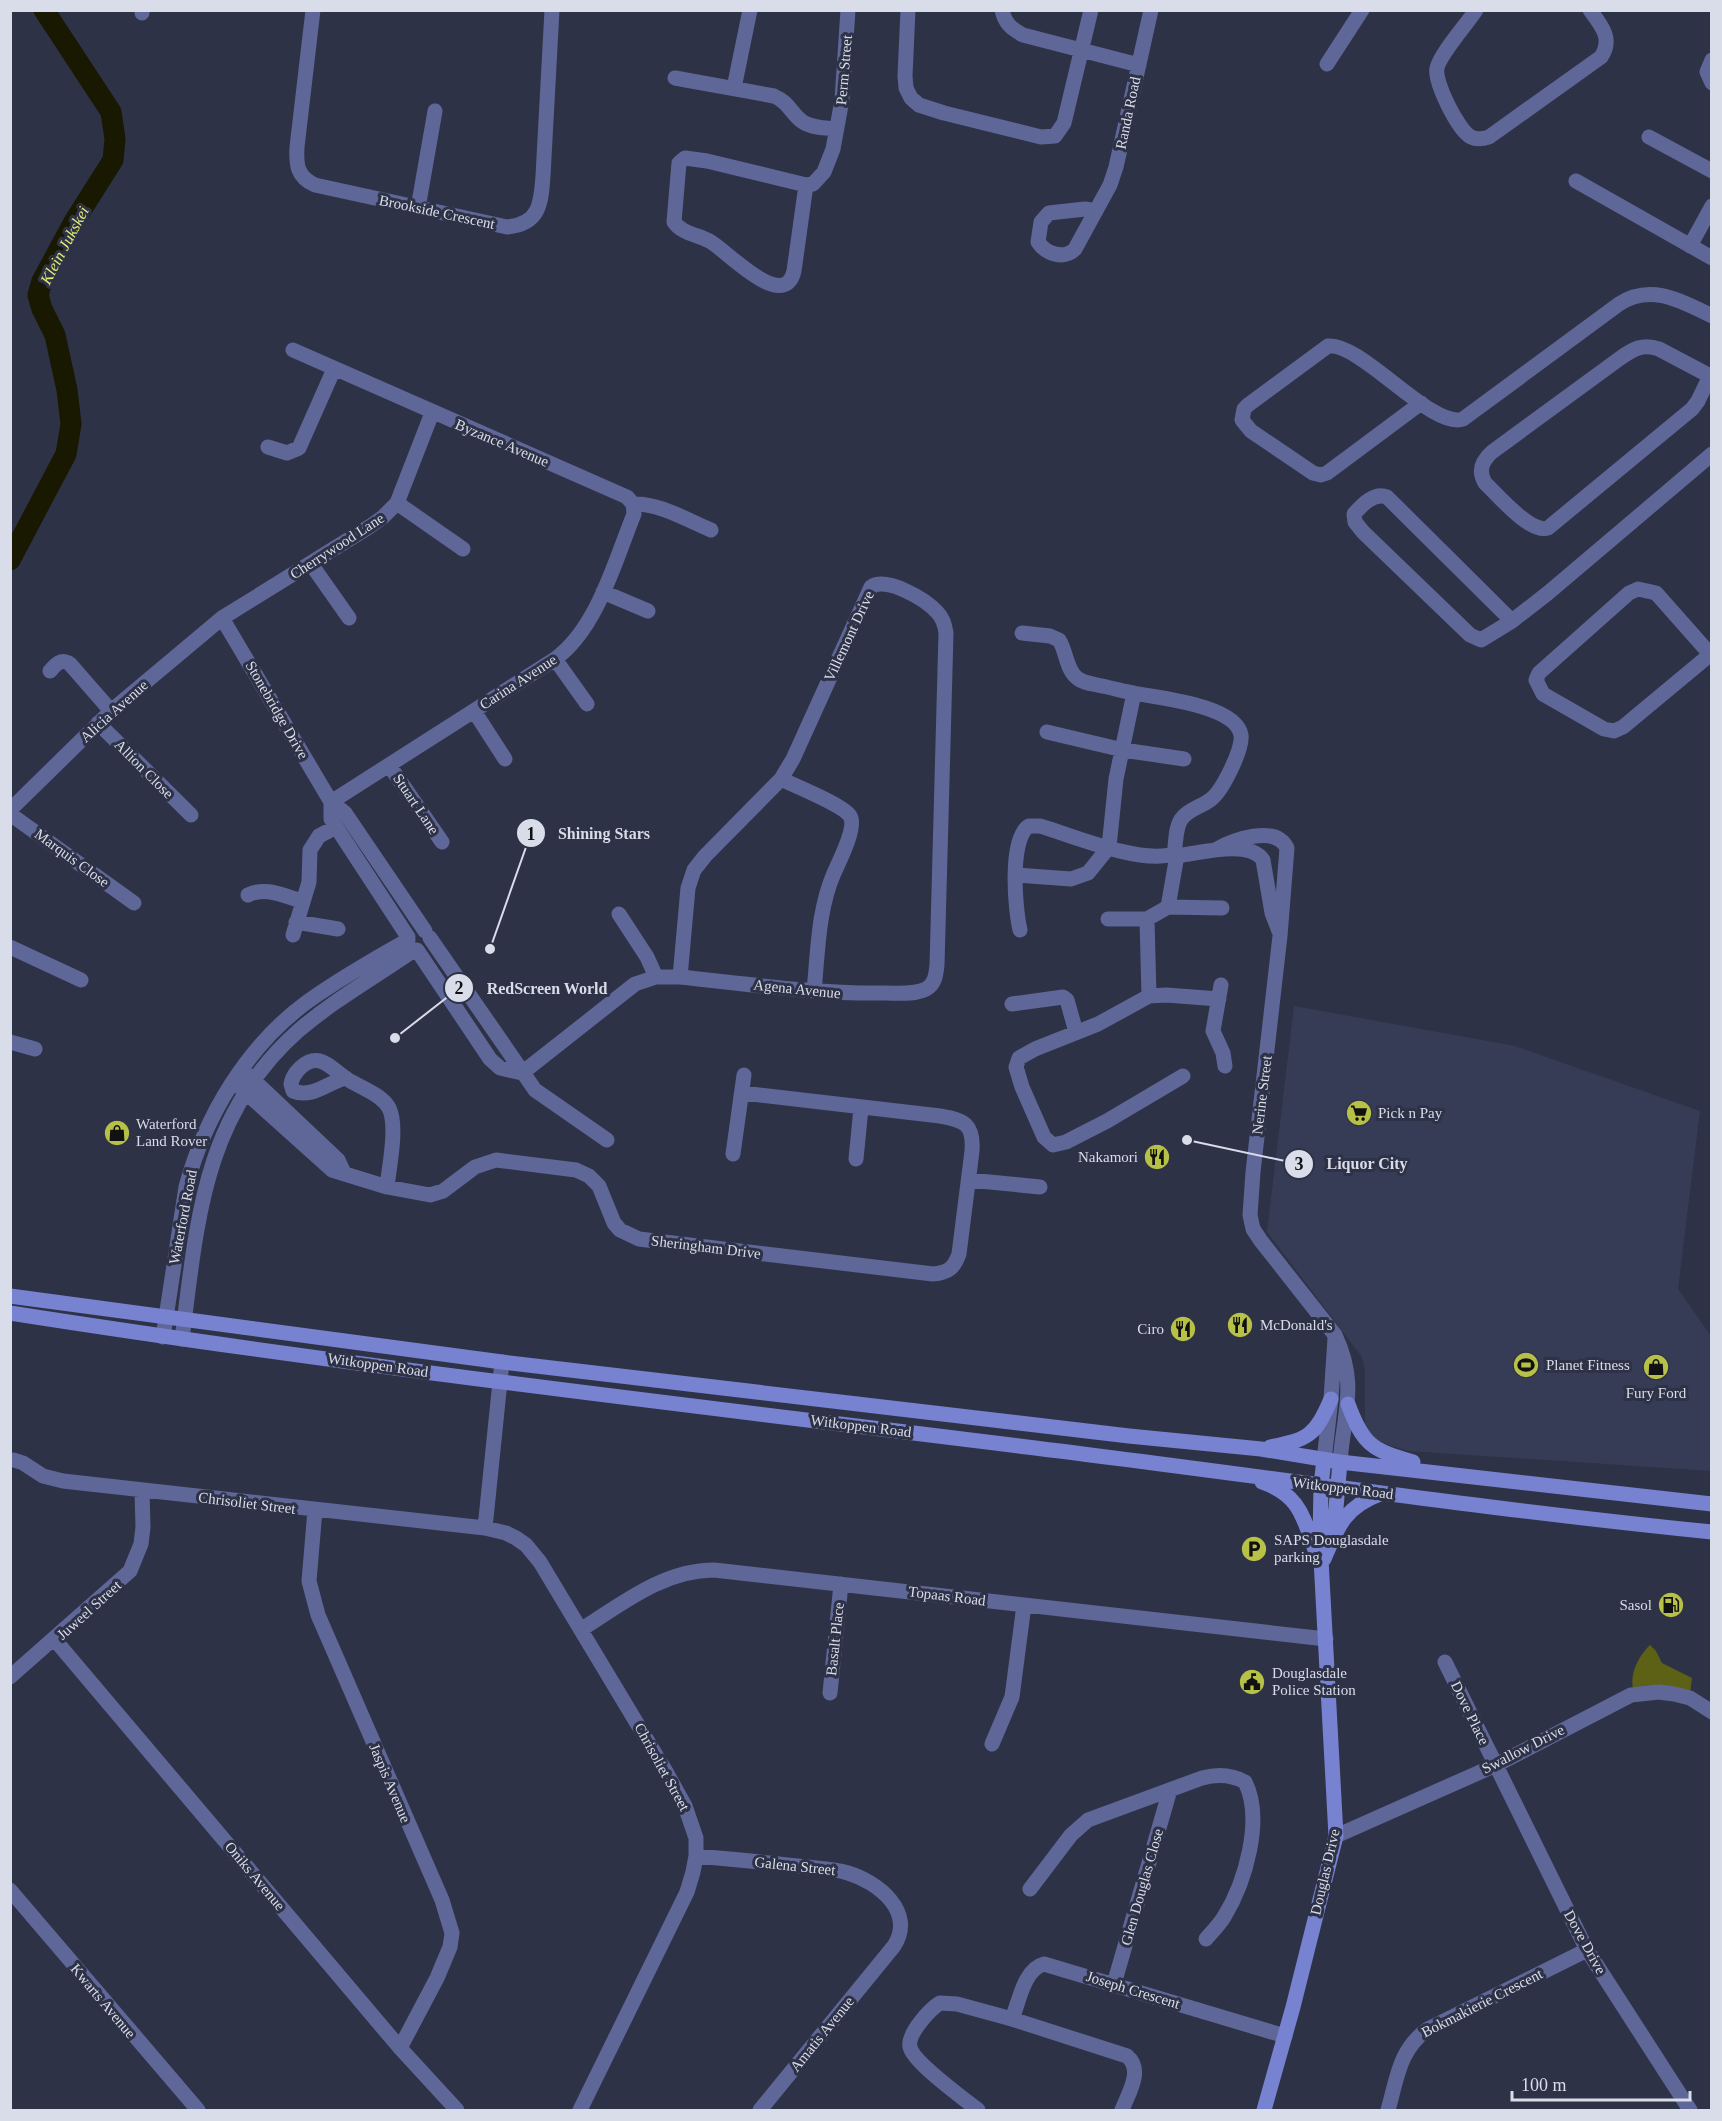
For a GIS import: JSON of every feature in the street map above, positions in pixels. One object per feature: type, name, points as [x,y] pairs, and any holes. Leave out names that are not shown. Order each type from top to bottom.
[{"type":"main road","name":"Witkoppen Road","points":[[10,1296],[502,1362],[1117,1435],[1261,1449],[1332,1461],[1712,1504]]},
{"type":"main road","name":"Witkoppen Road","points":[[10,1313],[163,1337],[500,1382],[1599,1521],[1712,1532]]},
{"type":"main road","points":[[1261,1449],[1297,1441],[1313,1432],[1320,1424],[1331,1399]]},
{"type":"main road","points":[[1348,1404],[1362,1436],[1375,1448],[1394,1457],[1456,1474]]},
{"type":"main road","name":"Douglas Drive","points":[[1264,2110],[1336,1836],[1320,1525],[1321,1485],[1332,1461]]},
{"type":"main road","name":"Douglas Drive","points":[[1322,1562],[1331,1532],[1337,1487],[1332,1461]]},
{"type":"main road","points":[[1241,1474],[1281,1490],[1298,1505],[1322,1562]]},
{"type":"main road","points":[[1322,1562],[1346,1515],[1368,1498],[1383,1493]]},
{"type":"street","name":"Brookside Crescent","points":[[313,10],[297,147],[297,167],[300,175],[315,185],[507,227],[525,223],[536,213],[540,203],[552,10]]},
{"type":"street","points":[[734,88],[750,10]]},
{"type":"street","name":"Perm Street","points":[[806,185],[813,184],[829,163],[843,100],[848,10]]},
{"type":"street","points":[[908,10],[905,76],[906,88],[911,99],[919,105],[944,113],[1032,136],[1055,136],[1061,129],[1068,110],[1091,10]]},
{"type":"street","points":[[1002,10],[1006,21],[1016,32],[1139,64]]},
{"type":"street","name":"Randa Road","points":[[1096,211],[1110,185],[1116,167],[1151,10]]},
{"type":"street","points":[[1327,64],[1362,10]]},
{"type":"street","points":[[1476,10],[1438,64],[1436,72],[1444,95],[1460,125],[1468,135],[1479,139],[1489,137],[1601,57],[1607,46],[1607,39],[1605,31],[1590,10]]},
{"type":"street","points":[[1712,60],[1707,72],[1712,83]]},
{"type":"street","points":[[675,78],[774,96],[786,104],[806,124],[836,129]]},
{"type":"street","points":[[418,208],[435,111]]},
{"type":"street","points":[[1649,137],[1712,171]]},
{"type":"street","points":[[685,158],[707,161],[806,185],[794,271],[790,281],[784,285],[776,285],[753,275],[715,244],[679,228],[674,222],[679,163],[685,158]]},
{"type":"street","points":[[1576,181],[1712,258]]},
{"type":"street","points":[[1690,246],[1712,206]]},
{"type":"street","points":[[1421,403],[1321,475],[1313,473],[1251,431],[1242,420],[1244,409],[1248,405],[1323,349],[1332,345],[1344,349],[1449,420],[1458,421],[1636,295],[1654,294],[1687,304],[1712,316]]},
{"type":"street","points":[[1645,346],[1659,349],[1710,377],[1692,409],[1548,528],[1537,529],[1526,522],[1481,477],[1482,466],[1492,452],[1631,350],[1645,346]]},
{"type":"street","name":"Byzance Avenue","points":[[293,350],[627,497],[633,504],[643,503],[711,530]]},
{"type":"street","points":[[268,447],[287,453],[299,448],[334,369]]},
{"type":"street","name":"Cherrywood Lane","points":[[222,618],[383,517],[397,502],[432,413]]},
{"type":"street","points":[[1512,621],[1387,497],[1375,496],[1354,514],[1355,522],[1363,532],[1477,640],[1485,639],[1512,621],[1548,593],[1712,454]]},
{"type":"street","points":[[397,502],[462,549]]},
{"type":"street","name":"Carina Avenue","points":[[331,802],[569,648],[582,632],[603,592],[634,514],[633,504]]},
{"type":"street","points":[[311,564],[349,618]]},
{"type":"street","name":"Villemont Drive","points":[[680,977],[687,895],[694,870],[781,779],[793,759],[871,588],[882,583],[892,585],[925,602],[937,611],[945,624],[947,646],[937,965],[934,980]]},
{"type":"street","points":[[1638,589],[1656,593],[1711,654],[1623,727],[1614,731],[1604,729],[1543,694],[1536,680],[1539,673],[1629,592],[1638,589]]},
{"type":"street","points":[[603,592],[648,611]]},
{"type":"street","name":"Alicia Avenue","points":[[10,812],[111,711],[222,618]]},
{"type":"street","name":"Stonebridge Drive","points":[[222,618],[331,802],[345,813],[522,1073],[535,1090],[608,1140]]},
{"type":"street","points":[[1022,633],[1059,639],[1072,672],[1082,681],[1180,701],[1209,710],[1228,719],[1240,732],[1239,747],[1222,785],[1209,801],[1183,816],[1177,832],[1168,907]]},
{"type":"street","points":[[555,659],[587,704]]},
{"type":"street","points":[[50,671],[58,662],[70,663],[111,711]]},
{"type":"street","points":[[1016,875],[1078,878],[1088,873],[1109,847],[1114,790],[1134,693]]},
{"type":"street","points":[[474,711],[505,759]]},
{"type":"street","name":"Allion Close","points":[[98,723],[191,815]]},
{"type":"street","points":[[1047,732],[1123,750],[1184,759]]},
{"type":"street","name":"Stuart Lane","points":[[389,765],[442,843]]},
{"type":"street","points":[[781,779],[840,808],[850,816],[852,823],[823,902],[814,991]]},
{"type":"street","name":"Stonebridge Drive","points":[[331,802],[331,819],[490,1059],[500,1068],[522,1073]]},
{"type":"street","name":"Marquis Close","points":[[10,812],[134,903]]},
{"type":"street","points":[[1020,930],[1015,903],[1018,842],[1021,832],[1029,826],[1040,826],[1109,847],[1155,856],[1215,850],[1250,849],[1258,853],[1266,836]]},
{"type":"street","points":[[336,827],[319,836],[312,845],[309,882],[295,928],[338,928]]},
{"type":"street","points":[[1215,850],[1246,839],[1266,836]]},
{"type":"street","name":"Nerine Street","points":[[1266,836],[1282,840],[1287,848],[1280,936],[1253,1172],[1251,1221],[1261,1241],[1335,1335],[1347,1364],[1348,1404],[1332,1461]]},
{"type":"street","name":"Nerine Street","points":[[1258,853],[1263,860],[1272,913],[1280,936]]},
{"type":"street","points":[[369,877],[383,868]]},
{"type":"street","points":[[248,895],[266,891],[302,901]]},
{"type":"street","points":[[1108,919],[1147,919],[1168,907],[1222,908]]},
{"type":"street","points":[[619,914],[656,976]]},
{"type":"street","points":[[1147,919],[1149,996]]},
{"type":"street","name":"Waterford Road","points":[[163,1337],[186,1187],[206,1132],[237,1075],[261,1044],[306,1003],[336,992],[412,944],[417,929],[427,934]]},
{"type":"street","points":[[10,947],[81,980]]},
{"type":"street","name":"Agena Avenue","points":[[522,1073],[635,984],[656,976],[844,994],[910,993],[923,990],[934,980]]},
{"type":"street","name":"Waterford Road","points":[[182,1339],[207,1179],[223,1133],[250,1087],[274,1055],[336,992]]},
{"type":"street","points":[[451,1002],[466,992]]},
{"type":"street","points":[[1184,1076],[1066,1142],[1053,1145],[1044,1137],[1022,1087],[1016,1067],[1019,1058],[1024,1055],[1098,1024],[1149,996],[1220,992],[1213,1031],[1223,1053],[1225,1066]]},
{"type":"street","points":[[1012,1004],[1063,997],[1067,1000],[1076,1032]]},
{"type":"street","points":[[10,1042],[35,1049]]},
{"type":"street","name":"Sheringham Drive","points":[[237,1075],[332,1170],[361,1180],[429,1195],[443,1191],[475,1167],[496,1160],[566,1167],[583,1172],[595,1180],[603,1193],[614,1223],[620,1230],[639,1239],[933,1274],[947,1271],[955,1263],[969,1180],[973,1140],[968,1126],[961,1120],[742,1093]]},
{"type":"street","points":[[733,1154],[744,1075]]},
{"type":"street","points":[[346,1078],[379,1097],[390,1111],[392,1134],[387,1186]]},
{"type":"street","points":[[856,1159],[861,1108]]},
{"type":"street","points":[[969,1180],[1040,1187]]},
{"type":"street","points":[[1332,1461],[1331,1399],[1335,1335]]},
{"type":"street","points":[[485,1528],[502,1362]]},
{"type":"street","name":"Chrisoliet Street","points":[[14,1460],[55,1480],[485,1528],[506,1533],[526,1545],[540,1562],[582,1629],[685,1806],[694,1831],[696,1856],[687,1892],[580,2110]]},
{"type":"street","name":"Juweel Street","points":[[10,1677],[55,1640],[130,1571],[141,1544],[142,1491]]},
{"type":"street","name":"Jaspis Avenue","points":[[315,1510],[309,1581],[318,1616],[442,1900],[452,1933],[444,1962],[400,2048]]},
{"type":"street","name":"Topaas Road","points":[[582,1629],[655,1584],[687,1572],[729,1570],[1326,1639]]},
{"type":"street","name":"Basalt Place","points":[[830,1693],[841,1584]]},
{"type":"street","points":[[992,1744],[1012,1697],[1024,1605]]},
{"type":"street","name":"Oniks Avenue","points":[[55,1640],[400,2048],[457,2110]]},
{"type":"street","name":"Dove Place","points":[[1445,1662],[1496,1765]]},
{"type":"street","name":"Swallow Drive","points":[[1336,1836],[1496,1765],[1631,1695],[1659,1692],[1674,1694],[1690,1698],[1712,1712]]},
{"type":"street","name":"Dove Drive","points":[[1496,1765],[1587,1950],[1690,2110]]},
{"type":"street","points":[[1030,1889],[1063,1844],[1083,1824],[1202,1778],[1228,1775],[1245,1782],[1252,1800],[1254,1816],[1251,1842],[1242,1873],[1224,1917],[1206,1939]]},
{"type":"street","name":"Glen Douglas Close","points":[[1114,1984],[1170,1790]]},
{"type":"street","name":"Galena Street","points":[[696,1856],[835,1870],[854,1875],[869,1883],[887,1896],[897,1907],[900,1915],[900,1935],[884,1958]]},
{"type":"street","name":"Kwarts Avenue","points":[[10,1890],[198,2110]]},
{"type":"street","name":"Bokmakierie Crescent","points":[[1388,2110],[1405,2054],[1417,2036],[1587,1950]]},
{"type":"street","name":"Amatis Avenue","points":[[760,2110],[884,1958]]},
{"type":"street","name":"Joseph Crescent","points":[[1012,2019],[1029,1975],[1044,1964],[1285,2036]]},
{"type":"street","points":[[978,2110],[910,2050],[911,2038],[929,2012],[940,2002],[957,2004],[1012,2019],[1121,2053],[1130,2058],[1134,2072],[1133,2083],[1122,2110]]},
{"type":"shaded area","points":[[1294,1006],[1515,1046],[1700,1111],[1678,1289],[1711,1336],[1711,1471],[1409,1451],[1388,1445],[1370,1436],[1365,1426],[1365,1371],[1362,1357],[1267,1232]]},
{"type":"green space","points":[[1650,1645],[1662,1663],[1692,1678],[1690,1693],[1633,1688],[1636,1665]]},
{"type":"waterway","name":"Klein Jukskei","points":[[10,560],[66,454],[71,424],[67,390],[55,335],[38,295],[42,281],[75,220],[113,160],[115,139],[111,112],[44,10]]},
{"type":"place","name":"Shining Stars","points":[[490,949]]},
{"type":"place","name":"RedScreen World","points":[[395,1038]]},
{"type":"place","name":"Pick n Pay","points":[[1359,1113]]},
{"type":"place","name":"Waterford Land Rover","points":[[117,1133]]},
{"type":"place","name":"Liquor City","points":[[1187,1140]]},
{"type":"place","name":"Nakamori","points":[[1157,1157]]},
{"type":"place","name":"McDonald's","points":[[1240,1325]]},
{"type":"place","name":"Ciro","points":[[1183,1329]]},
{"type":"place","name":"Planet Fitness","points":[[1526,1365]]},
{"type":"place","name":"Fury Ford","points":[[1656,1367]]},
{"type":"place","name":"SAPS Douglasdale parking","points":[[1254,1549]]},
{"type":"place","name":"Sasol","points":[[1671,1605]]},
{"type":"place","name":"Douglasdale Police Station","points":[[1252,1682]]}]
